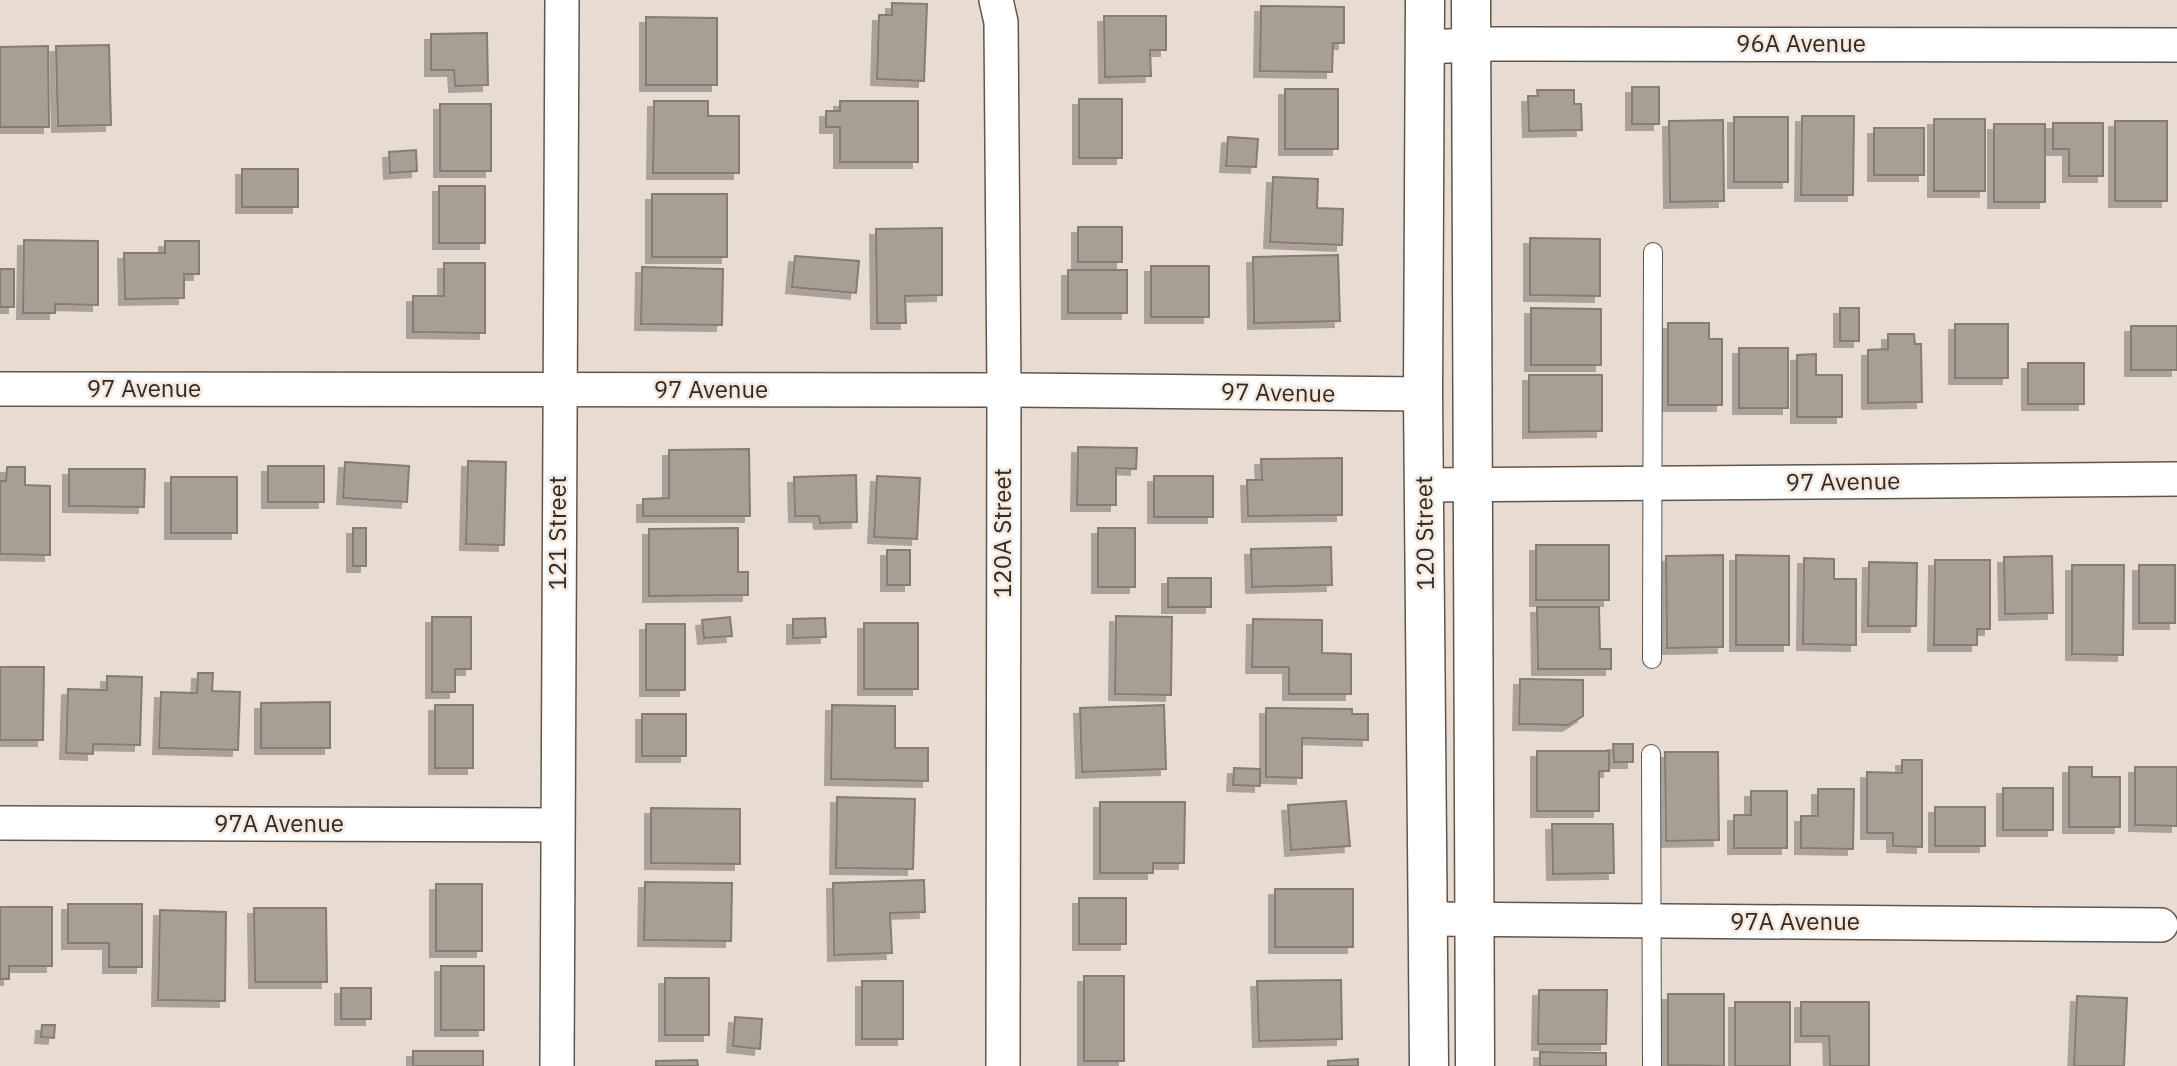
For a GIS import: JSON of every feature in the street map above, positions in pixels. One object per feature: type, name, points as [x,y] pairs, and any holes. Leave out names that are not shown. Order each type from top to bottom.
[{"type":"main road","name":"120 Street","points":[[1424,0],[1423,394],[1429,1066]]},
{"type":"main road","name":"120 Street","points":[[1471,0],[1475,1066]]},
{"type":"street","name":"121 Street","points":[[557,1066],[562,0]]},
{"type":"street","name":"120A Street","points":[[996,0],[1001,22],[1004,390],[1003,1066]]},
{"type":"street","name":"96A Avenue","points":[[1425,47],[2177,45]]},
{"type":"street","name":"97 Avenue","points":[[0,389],[1004,390],[1423,394]]},
{"type":"street","name":"97 Avenue","points":[[1424,485],[2177,478]]},
{"type":"street","name":"97A Avenue","points":[[0,823],[557,825]]},
{"type":"street","name":"97A Avenue","points":[[1429,919],[2161,925]]},
{"type":"lane","points":[[1652,659],[1653,252]]},
{"type":"lane","points":[[1651,754],[1652,1066]]},
{"type":"building","points":[[892,3],[927,4],[924,81],[877,79],[879,15],[892,15]]},
{"type":"building","points":[[1261,6],[1344,7],[1344,43],[1333,43],[1332,72],[1260,71]]},
{"type":"building","points":[[1104,16],[1166,16],[1166,50],[1150,50],[1151,76],[1105,77]]},
{"type":"building","points":[[646,17],[717,18],[717,85],[646,85]]},
{"type":"building","points":[[487,33],[488,85],[455,86],[454,70],[431,70],[431,34]]},
{"type":"building","points":[[109,45],[111,125],[58,126],[56,46]]},
{"type":"building","points":[[48,46],[49,127],[0,127],[0,47]]},
{"type":"building","points":[[1632,87],[1659,87],[1659,124],[1632,124]]},
{"type":"building","points":[[1285,89],[1338,89],[1338,149],[1285,149]]},
{"type":"building","points":[[1537,90],[1574,90],[1574,104],[1581,104],[1582,130],[1529,131],[1528,96],[1538,96]]},
{"type":"building","points":[[1079,99],[1122,99],[1122,158],[1079,158]]},
{"type":"building","points":[[654,101],[708,101],[708,116],[739,116],[739,173],[653,173]]},
{"type":"building","points":[[840,101],[918,101],[918,162],[840,162],[840,127],[826,127],[826,111],[840,111]]},
{"type":"building","points":[[440,104],[491,104],[491,171],[440,171]]},
{"type":"building","points":[[1802,116],[1854,116],[1853,195],[1801,195]]},
{"type":"building","points":[[1734,117],[1788,117],[1788,182],[1734,182]]},
{"type":"building","points":[[1934,119],[1985,119],[1985,191],[1934,191]]},
{"type":"building","points":[[1723,120],[1724,201],[1670,202],[1669,121]]},
{"type":"building","points":[[2115,121],[2167,121],[2167,201],[2115,201]]},
{"type":"building","points":[[2053,123],[2103,123],[2103,176],[2069,176],[2069,149],[2053,149]]},
{"type":"building","points":[[1994,124],[2045,124],[2045,202],[1994,202]]},
{"type":"building","points":[[1874,128],[1924,128],[1924,175],[1874,175]]},
{"type":"building","points":[[1228,137],[1258,139],[1256,167],[1226,166]]},
{"type":"building","points":[[416,150],[417,171],[390,173],[389,152]]},
{"type":"building","points":[[242,169],[298,169],[298,207],[242,207]]},
{"type":"building","points":[[1273,177],[1318,179],[1317,208],[1343,209],[1342,245],[1270,242]]},
{"type":"building","points":[[439,186],[485,186],[485,243],[439,243]]},
{"type":"building","points":[[652,194],[727,194],[727,257],[652,257]]},
{"type":"building","points":[[1078,227],[1122,227],[1122,262],[1078,262]]},
{"type":"building","points":[[942,228],[942,295],[905,296],[906,323],[877,323],[876,229]]},
{"type":"building","points":[[1530,238],[1600,239],[1600,296],[1530,295]]},
{"type":"building","points":[[24,240],[98,241],[98,305],[55,304],[55,313],[23,313]]},
{"type":"building","points":[[165,241],[199,241],[199,274],[184,274],[184,298],[125,299],[124,253],[165,253]]},
{"type":"building","points":[[1338,255],[1340,321],[1254,323],[1253,257]]},
{"type":"building","points":[[795,256],[859,261],[856,293],[792,287]]},
{"type":"building","points":[[444,263],[485,263],[485,333],[413,332],[413,296],[444,296]]},
{"type":"building","points":[[1151,266],[1209,266],[1209,317],[1151,317]]},
{"type":"building","points":[[642,267],[723,269],[722,325],[641,324]]},
{"type":"building","points":[[0,269],[14,269],[14,307],[0,307]]},
{"type":"building","points":[[1068,270],[1127,270],[1127,313],[1068,313]]},
{"type":"building","points":[[1531,308],[1601,309],[1601,365],[1531,365]]},
{"type":"building","points":[[1840,308],[1859,308],[1859,341],[1840,341]]},
{"type":"building","points":[[1668,323],[1709,323],[1709,339],[1722,339],[1722,405],[1668,405]]},
{"type":"building","points":[[1955,324],[2008,324],[2008,378],[1955,378]]},
{"type":"building","points":[[2131,326],[2177,326],[2177,370],[2131,370]]},
{"type":"building","points":[[1888,334],[1914,334],[1915,344],[1921,344],[1922,402],[1868,403],[1868,350],[1888,349]]},
{"type":"building","points":[[1739,348],[1788,348],[1788,408],[1739,408]]},
{"type":"building","points":[[1816,354],[1816,375],[1842,375],[1842,417],[1797,417],[1797,355]]},
{"type":"building","points":[[2028,363],[2084,363],[2084,404],[2028,404]]},
{"type":"building","points":[[1529,375],[1602,375],[1602,431],[1529,432]]},
{"type":"building","points":[[1078,447],[1137,448],[1136,469],[1116,468],[1116,505],[1077,505]]},
{"type":"building","points":[[749,449],[750,516],[643,516],[643,499],[669,498],[669,450]]},
{"type":"building","points":[[1342,458],[1342,515],[1248,516],[1247,480],[1262,480],[1261,459]]},
{"type":"building","points":[[468,461],[506,462],[504,545],[466,544]]},
{"type":"building","points":[[345,462],[409,466],[407,502],[343,498]]},
{"type":"building","points":[[268,466],[324,466],[324,502],[268,502]]},
{"type":"building","points":[[7,467],[25,467],[25,485],[50,486],[50,555],[0,554],[0,481],[6,481]]},
{"type":"building","points":[[69,469],[145,469],[144,507],[69,506]]},
{"type":"building","points":[[856,475],[857,522],[820,523],[819,516],[795,516],[794,477]]},
{"type":"building","points":[[877,476],[920,478],[917,539],[874,537]]},
{"type":"building","points":[[1154,476],[1213,476],[1213,517],[1154,517]]},
{"type":"building","points":[[171,477],[237,477],[237,533],[171,533]]},
{"type":"building","points":[[353,528],[366,528],[366,566],[353,566]]},
{"type":"building","points":[[738,528],[738,572],[748,572],[748,595],[649,596],[649,529]]},
{"type":"building","points":[[1098,528],[1135,528],[1135,587],[1098,587]]},
{"type":"building","points":[[1536,545],[1609,545],[1609,600],[1536,600]]},
{"type":"building","points":[[1331,547],[1332,585],[1252,587],[1251,549]]},
{"type":"building","points":[[887,550],[910,550],[910,585],[887,585]]},
{"type":"building","points":[[1723,555],[1723,647],[1667,648],[1666,556]]},
{"type":"building","points":[[1736,555],[1789,556],[1789,645],[1736,645]]},
{"type":"building","points":[[2052,556],[2053,613],[2005,614],[2004,557]]},
{"type":"building","points":[[1804,558],[1834,559],[1834,579],[1856,579],[1856,645],[1803,644]]},
{"type":"building","points":[[1935,560],[1990,560],[1990,629],[1977,629],[1977,645],[1934,645]]},
{"type":"building","points":[[1869,562],[1917,563],[1916,626],[1868,626]]},
{"type":"building","points":[[2072,565],[2124,565],[2123,655],[2072,654]]},
{"type":"building","points":[[2139,565],[2175,565],[2175,623],[2139,623]]},
{"type":"building","points":[[1168,578],[1211,578],[1211,607],[1168,607]]},
{"type":"building","points":[[1537,607],[1599,607],[1600,649],[1611,649],[1611,669],[1538,669]]},
{"type":"building","points":[[1116,616],[1172,617],[1171,695],[1115,694]]},
{"type":"building","points":[[432,617],[471,617],[471,669],[455,669],[455,692],[432,692]]},
{"type":"building","points":[[730,617],[732,636],[704,638],[702,620]]},
{"type":"building","points":[[825,618],[826,637],[793,638],[793,619]]},
{"type":"building","points":[[1253,619],[1322,620],[1322,653],[1351,654],[1351,694],[1289,694],[1289,667],[1252,667]]},
{"type":"building","points":[[864,623],[918,623],[918,689],[864,689]]},
{"type":"building","points":[[646,624],[685,624],[685,690],[646,690]]},
{"type":"building","points":[[0,667],[44,667],[43,740],[0,740]]},
{"type":"building","points":[[198,673],[213,673],[212,691],[240,692],[238,750],[159,748],[161,692],[197,693]]},
{"type":"building","points":[[107,676],[142,677],[140,745],[93,744],[93,754],[66,753],[68,689],[107,690]]},
{"type":"building","points":[[1520,679],[1583,680],[1583,716],[1568,725],[1519,724]]},
{"type":"building","points":[[330,702],[330,748],[261,748],[261,703]]},
{"type":"building","points":[[435,705],[473,705],[473,768],[435,768]]},
{"type":"building","points":[[832,705],[895,706],[895,748],[928,748],[928,781],[831,779]]},
{"type":"building","points":[[1164,705],[1166,769],[1082,772],[1080,708]]},
{"type":"building","points":[[1266,708],[1352,709],[1352,714],[1368,714],[1368,740],[1302,738],[1302,778],[1266,777]]},
{"type":"building","points":[[642,714],[686,714],[686,756],[642,756]]},
{"type":"building","points":[[1613,744],[1633,744],[1633,762],[1614,762]]},
{"type":"building","points":[[1537,751],[1609,751],[1609,771],[1599,771],[1599,811],[1537,811]]},
{"type":"building","points":[[1665,752],[1718,752],[1719,840],[1666,841]]},
{"type":"building","points":[[1902,760],[1922,760],[1922,847],[1893,846],[1893,833],[1867,833],[1867,772],[1902,773]]},
{"type":"building","points":[[2069,767],[2092,767],[2092,777],[2120,777],[2120,827],[2069,827]]},
{"type":"building","points":[[2135,767],[2177,767],[2177,826],[2135,825]]},
{"type":"building","points":[[1234,768],[1260,769],[1260,786],[1233,785]]},
{"type":"building","points":[[2003,788],[2053,788],[2053,830],[2003,830]]},
{"type":"building","points":[[1818,789],[1854,789],[1853,849],[1801,848],[1801,816],[1818,816]]},
{"type":"building","points":[[1751,791],[1787,791],[1787,848],[1734,848],[1734,815],[1751,815]]},
{"type":"building","points":[[837,797],[915,799],[913,869],[836,868]]},
{"type":"building","points":[[1346,801],[1350,846],[1291,850],[1288,805]]},
{"type":"building","points":[[1100,802],[1185,802],[1184,863],[1153,863],[1153,873],[1100,873]]},
{"type":"building","points":[[1935,807],[1985,807],[1985,846],[1935,846]]},
{"type":"building","points":[[651,808],[740,809],[740,864],[651,863]]},
{"type":"building","points":[[1552,824],[1613,824],[1614,873],[1553,874]]},
{"type":"building","points":[[924,880],[925,912],[890,913],[892,953],[834,955],[833,883]]},
{"type":"building","points":[[645,882],[732,883],[731,941],[644,940]]},
{"type":"building","points":[[436,884],[482,884],[482,951],[436,951]]},
{"type":"building","points":[[1275,889],[1353,889],[1353,947],[1275,947]]},
{"type":"building","points":[[1079,898],[1126,898],[1126,944],[1079,944]]},
{"type":"building","points":[[68,904],[142,904],[142,967],[109,967],[109,943],[68,943]]},
{"type":"building","points":[[0,907],[52,907],[52,966],[9,966],[9,979],[0,979]]},
{"type":"building","points":[[254,908],[326,908],[327,982],[255,982]]},
{"type":"building","points":[[160,910],[226,912],[225,1001],[158,1000]]},
{"type":"building","points":[[441,966],[484,966],[484,1030],[441,1030]]},
{"type":"building","points":[[1084,976],[1124,976],[1124,1061],[1084,1061]]},
{"type":"building","points":[[665,978],[709,978],[709,1035],[665,1035]]},
{"type":"building","points":[[1341,980],[1342,1039],[1259,1041],[1257,981]]},
{"type":"building","points":[[862,981],[903,981],[903,1039],[862,1039]]},
{"type":"building","points":[[341,988],[371,988],[371,1019],[341,1019]]},
{"type":"building","points":[[1539,990],[1607,990],[1606,1044],[1538,1044]]},
{"type":"building","points":[[1668,994],[1724,994],[1724,1066],[1668,1065]]},
{"type":"building","points":[[2077,996],[2127,998],[2124,1066],[2074,1066]]},
{"type":"building","points":[[1735,1002],[1790,1002],[1790,1066],[1735,1066]]},
{"type":"building","points":[[1801,1002],[1869,1002],[1869,1066],[1830,1066],[1829,1036],[1801,1036]]},
{"type":"building","points":[[735,1017],[762,1019],[760,1049],[733,1046]]},
{"type":"building","points":[[42,1025],[55,1025],[54,1038],[41,1037]]},
{"type":"building","points":[[413,1051],[483,1051],[483,1066],[413,1066]]},
{"type":"building","points":[[1540,1052],[1606,1053],[1606,1066],[1540,1066]]},
{"type":"building","points":[[1358,1059],[1358,1066],[1328,1066],[1328,1061]]},
{"type":"building","points":[[697,1060],[698,1066],[656,1066],[656,1061]]}]
